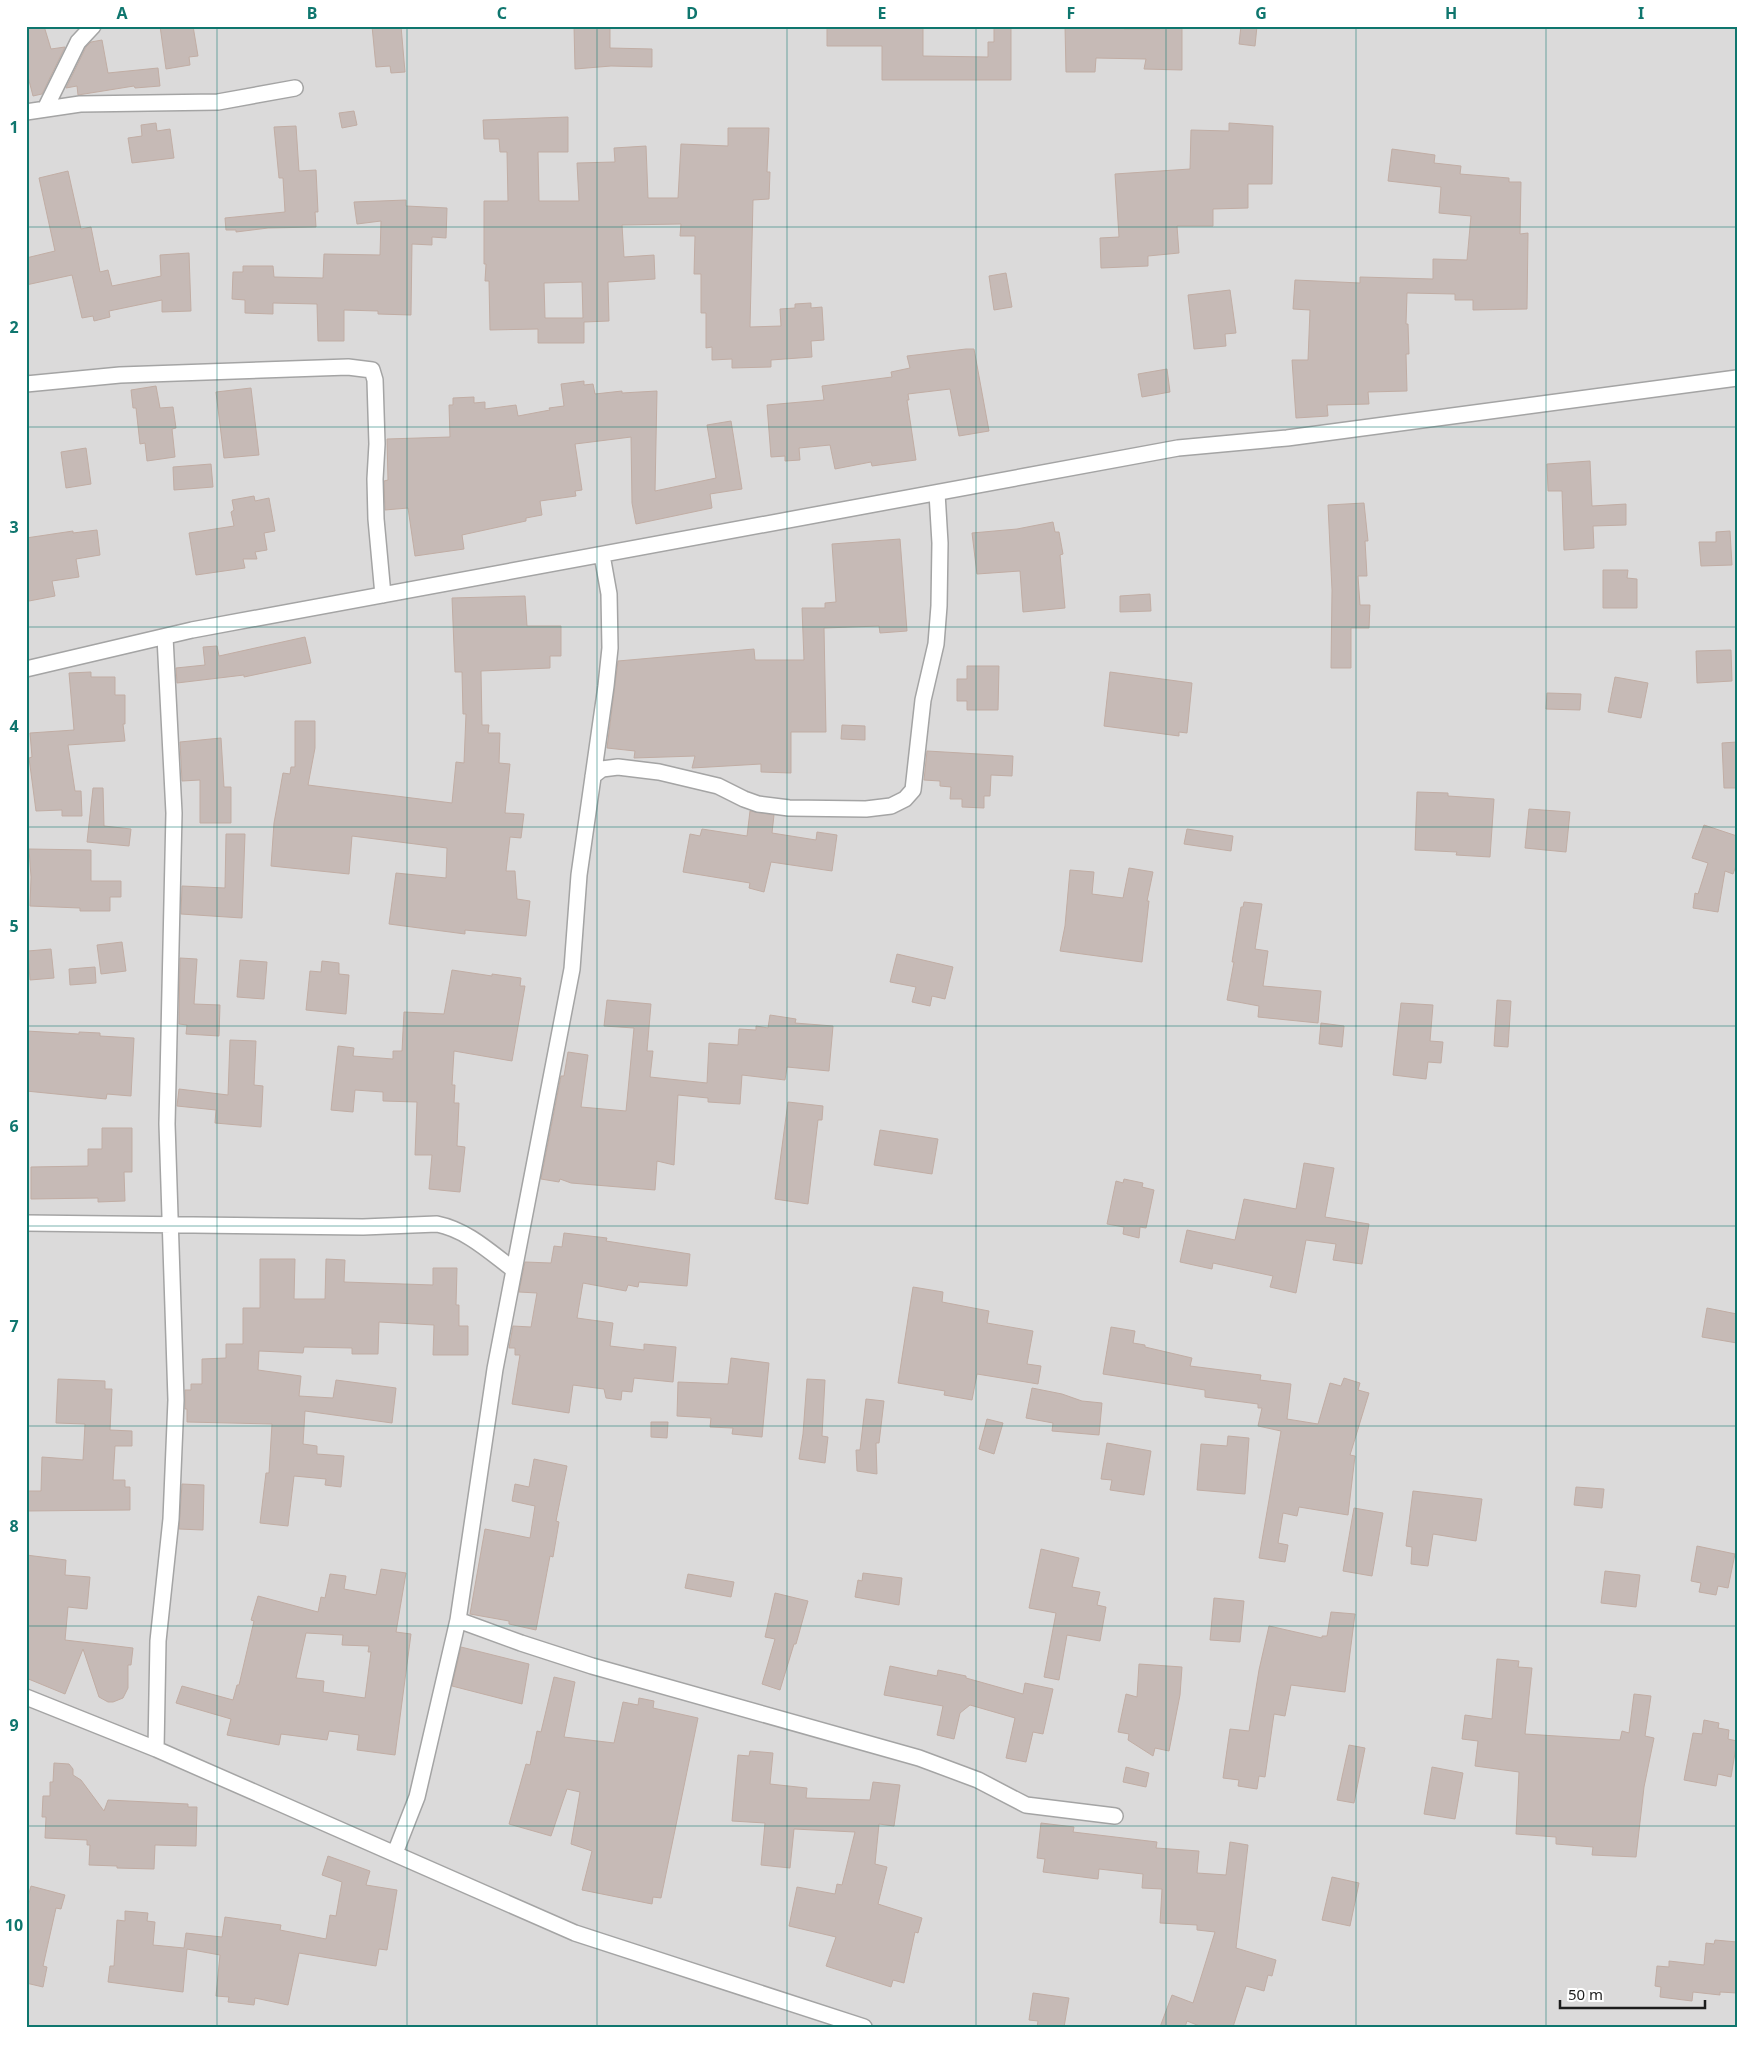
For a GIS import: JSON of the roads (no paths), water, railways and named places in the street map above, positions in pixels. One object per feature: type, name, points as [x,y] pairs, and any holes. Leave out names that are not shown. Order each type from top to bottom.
[{"type":"street","points":[[46,109],[78,42],[93,26]]},
{"type":"street","points":[[26,112],[80,104],[218,102],[295,88]]},
{"type":"street","points":[[26,384],[120,374],[348,367],[372,370],[376,380],[376,519],[383,595]]},
{"type":"street","points":[[26,669],[165,637],[383,595],[1178,448],[1287,438],[1737,378]]},
{"type":"street","points":[[593,776],[602,769],[618,767],[659,772],[718,786],[758,804],[789,808],[866,809],[891,806],[905,799],[913,790],[923,700],[936,644],[940,543],[937,493]]},
{"type":"street","points":[[395,1853],[418,1797],[458,1620],[495,1369],[572,969],[579,875],[610,648],[609,594],[602,555]]},
{"type":"street","points":[[156,1749],[158,1641],[171,1519],[176,1400],[168,1124],[174,813],[165,637]]},
{"type":"street","points":[[26,1223],[363,1227],[437,1224],[466,1235],[514,1270]]},
{"type":"street","points":[[458,1620],[592,1666],[919,1758],[978,1780],[1026,1805],[1115,1816]]},
{"type":"street","points":[[26,1697],[156,1749],[575,1933],[864,2027]]}]
